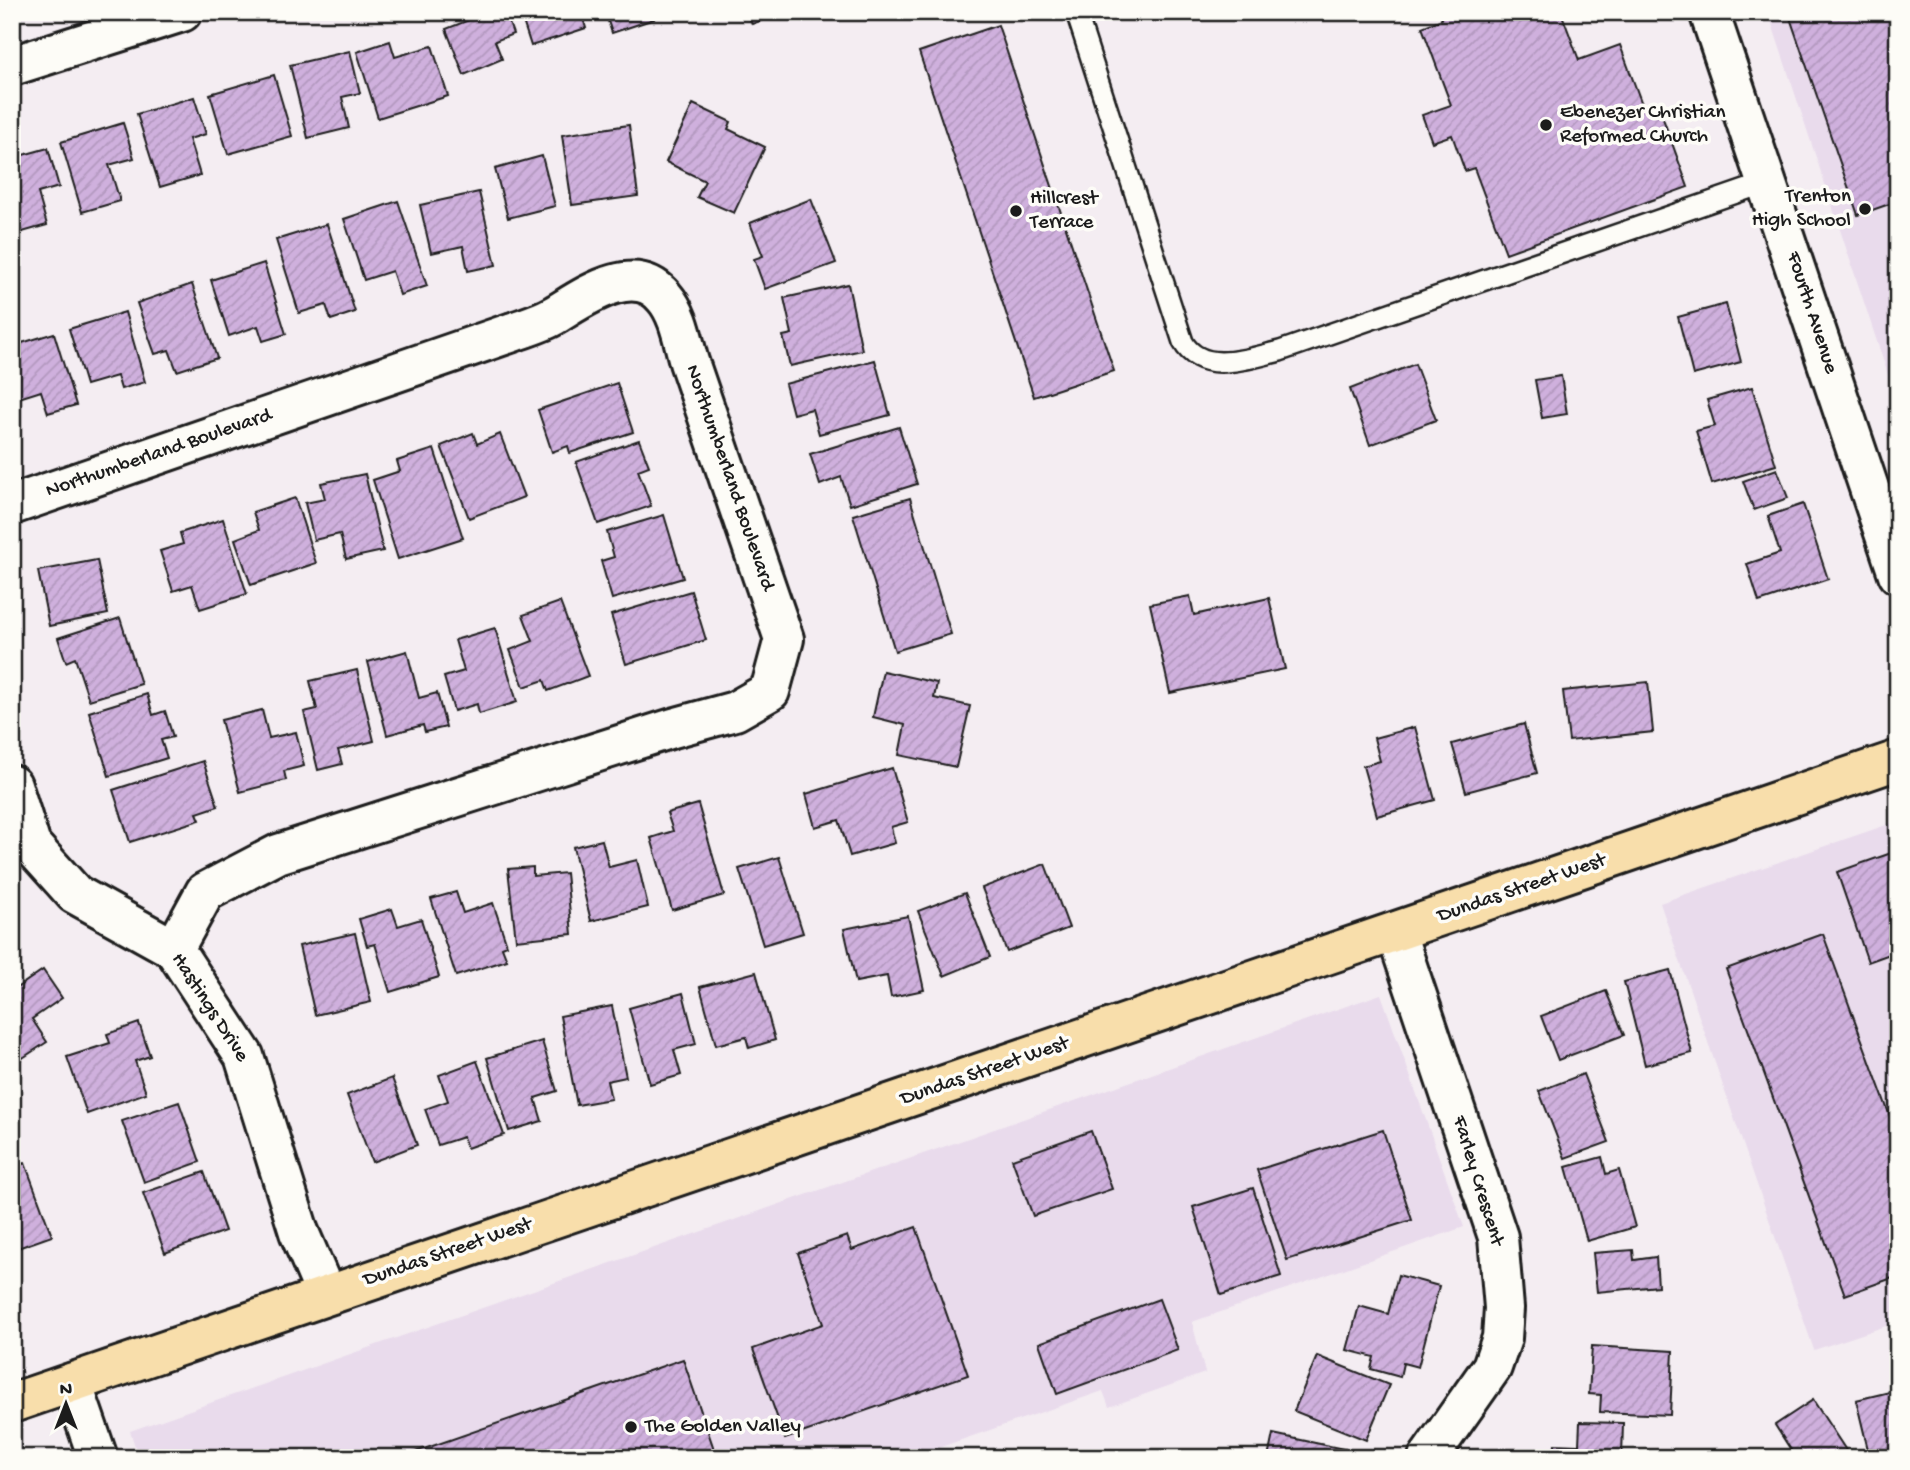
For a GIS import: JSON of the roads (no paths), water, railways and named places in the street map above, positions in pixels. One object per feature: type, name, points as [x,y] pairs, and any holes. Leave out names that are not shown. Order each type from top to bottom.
[{"type":"main road","name":"Dundas Street West","points":[[12,1403],[1898,760]]},
{"type":"street","points":[[12,66],[182,12]]},
{"type":"street","name":"Fourth Avenue","points":[[1709,12],[1898,574]]},
{"type":"street","name":"Northumberland Boulevard","points":[[12,505],[513,332],[551,317],[579,298],[615,282],[643,284],[664,295],[677,320],[784,639],[770,691],[736,711],[673,728],[278,854],[205,892],[174,949]]},
{"type":"street","name":"Hastings Drive","points":[[12,785],[31,845],[75,894],[174,949],[244,1056],[299,1232],[326,1294]]},
{"type":"street","name":"Farley Crescent","points":[[1396,933],[1498,1237],[1504,1308],[1502,1338],[1492,1367],[1428,1458]]},
{"type":"street","points":[[72,1383],[98,1458]]},
{"type":"lane","points":[[1076,12],[1183,342],[1188,352],[1207,361],[1235,362],[1280,351],[1768,182]]},
{"type":"place","name":"Ebenezer Christian Reformed Church","points":[[1546,125]]},
{"type":"place","name":"Trenton High School","points":[[1865,209]]},
{"type":"place","name":"Hillcrest Terrace","points":[[1016,211]]},
{"type":"place","name":"The Golden Valley","points":[[631,1427]]}]
